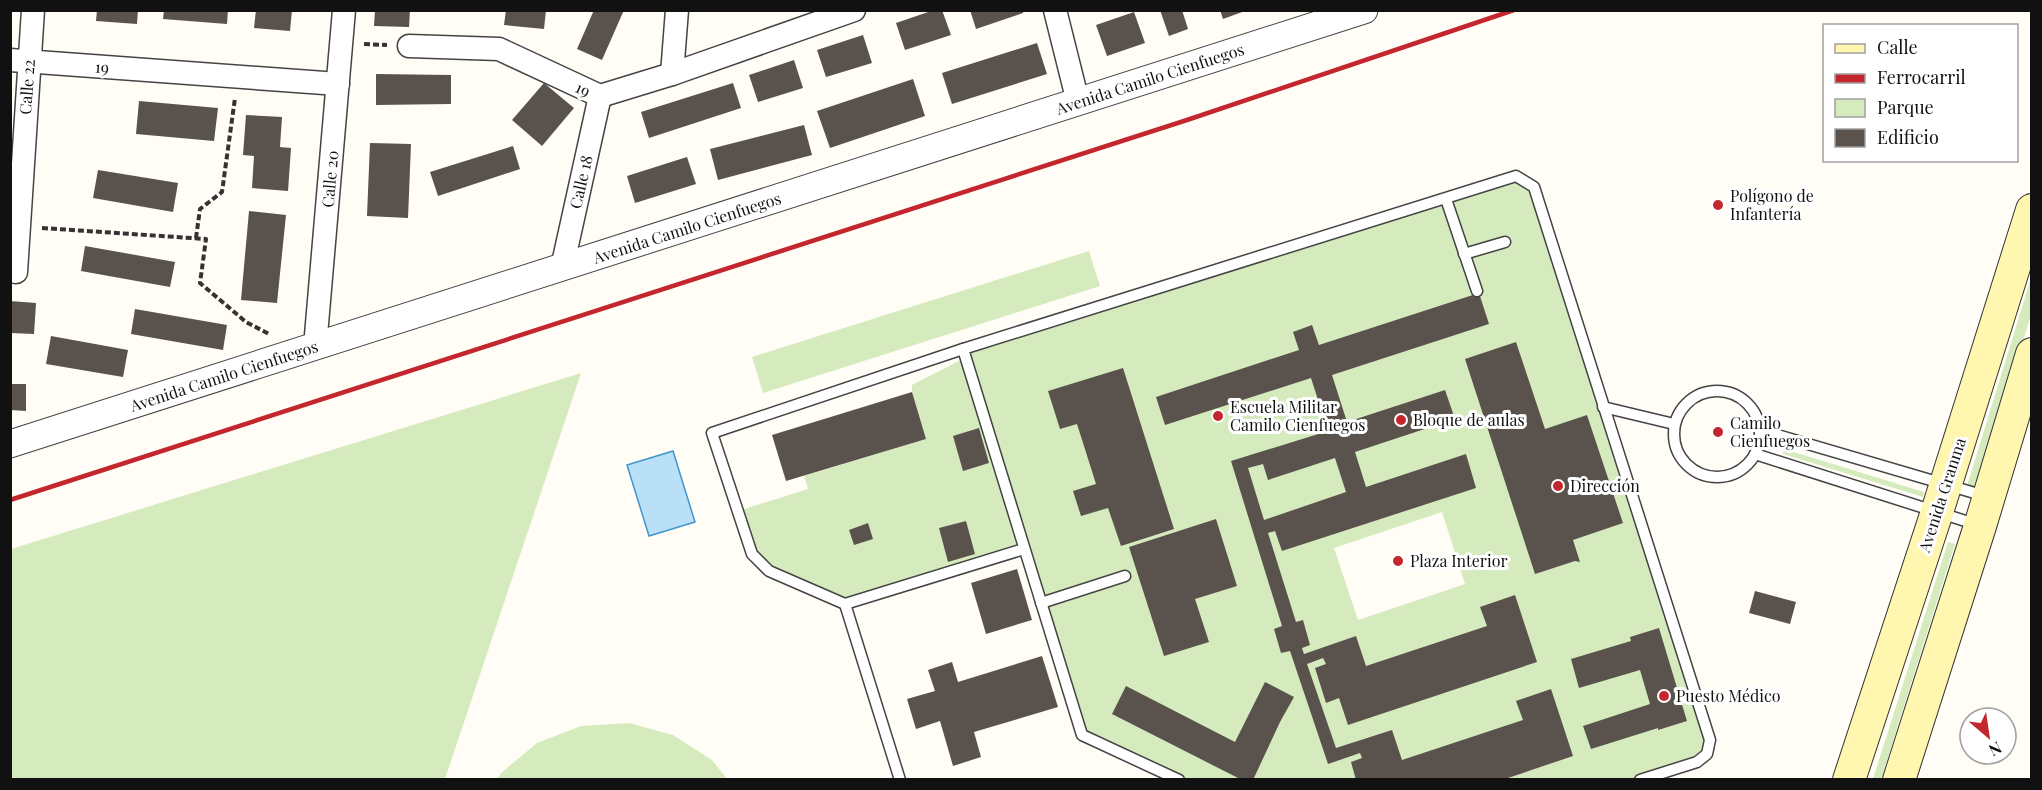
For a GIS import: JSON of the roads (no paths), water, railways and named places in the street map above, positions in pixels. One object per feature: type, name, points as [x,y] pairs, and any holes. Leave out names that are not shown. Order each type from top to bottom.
[{"type":"main road","name":"Avenida Granma","points":[[1850,780],[2031,210]]},
{"type":"main road","points":[[1899,780],[2031,354]]},
{"type":"street","name":"Calle 22","points":[[16,272],[19,226],[20,61],[33,10]]},
{"type":"street","name":"Calle 20","points":[[308,349],[338,84],[344,10]]},
{"type":"street","points":[[672,74],[677,10]]},
{"type":"street","name":"19","points":[[409,46],[499,50],[600,96],[672,74],[854,10]]},
{"type":"street","points":[[1055,10],[1078,102]]},
{"type":"street","name":"Avenida Camilo Cienfuegos","points":[[10,444],[1354,12]]},
{"type":"street","name":"19","points":[[20,61],[338,84]]},
{"type":"street","name":"Calle 18","points":[[561,268],[600,96]]},
{"type":"lane","points":[[1024,549],[845,604],[769,571],[752,554],[712,433],[963,349],[1516,176],[1534,187],[1710,740],[1707,754],[1697,762],[1640,780]]},
{"type":"lane","points":[[1446,199],[1477,291]]},
{"type":"lane","points":[[1464,254],[1505,242]]},
{"type":"lane","points":[[963,349],[1082,735],[1179,780]]},
{"type":"lane","points":[[1715,390],[1730,392],[1743,398],[1753,408],[1760,430],[1759,446],[1748,464],[1738,472],[1726,476],[1713,477],[1699,474],[1686,465],[1673,439],[1674,424],[1680,411],[1689,400],[1702,393],[1715,390]]},
{"type":"lane","points":[[1604,407],[1674,424]]},
{"type":"lane","points":[[1760,430],[1941,499],[1984,511]]},
{"type":"lane","points":[[1755,454],[1984,511]]},
{"type":"lane","points":[[1041,603],[1125,576]]},
{"type":"lane","points":[[845,604],[900,780]]},
{"type":"water","points":[[673,451],[695,522],[649,536],[627,465]]},
{"type":"railway","points":[[10,500],[1187,120],[1514,10]]},
{"type":"place","name":"Polígono de Infantería","points":[[1718,205]]},
{"type":"place","name":"Escuela Militar Camilo Cienfuegos","points":[[1218,416]]},
{"type":"place","name":"Bloque de aulas","points":[[1401,420]]},
{"type":"place","name":"Camilo Cienfuegos","points":[[1718,432]]},
{"type":"place","name":"Dirección","points":[[1558,486]]},
{"type":"place","name":"Plaza Interior","points":[[1398,561]]},
{"type":"place","name":"Puesto Médico","points":[[1664,696]]}]
